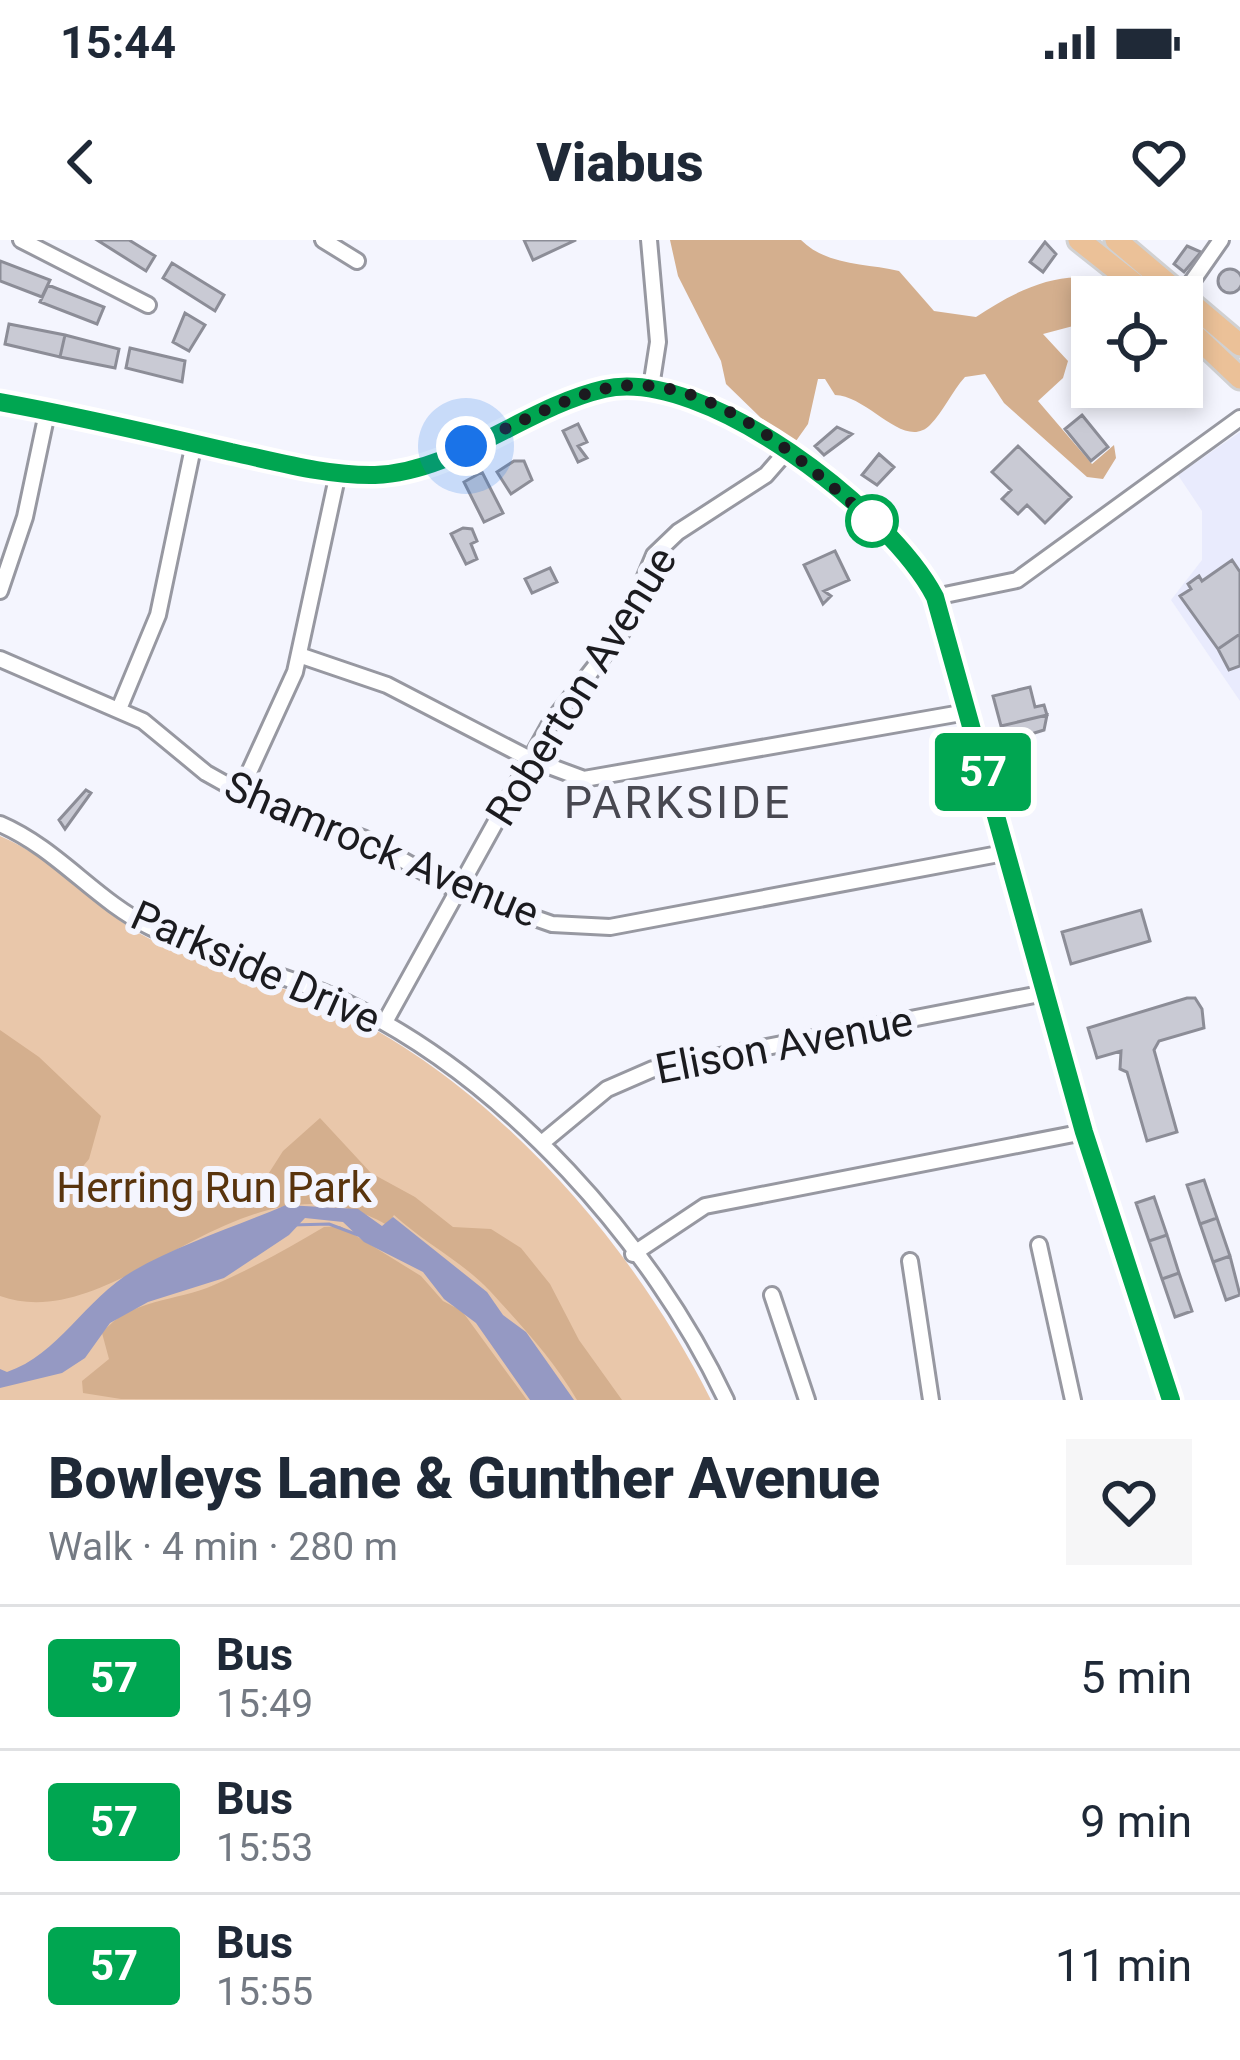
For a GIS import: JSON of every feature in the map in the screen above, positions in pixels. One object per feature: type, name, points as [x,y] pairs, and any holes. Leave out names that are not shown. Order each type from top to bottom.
[{"type":"main road","points":[[1079,240],[1124,276]]},
{"type":"main road","points":[[1115,240],[1162,276]]},
{"type":"main road","points":[[1203,311],[1240,345]]},
{"type":"main road","points":[[1203,343],[1240,378]]},
{"type":"street","points":[[21,240],[148,305]]},
{"type":"street","points":[[323,240],[357,261]]},
{"type":"street","points":[[649,240],[658,342],[651,387]]},
{"type":"street","points":[[1196,276],[1222,240]]},
{"type":"street","points":[[0,402],[338,473],[410,469],[590,393],[651,387],[702,399],[786,452],[896,541],[935,597],[1084,1132],[1171,1400]]},
{"type":"street","points":[[0,591],[25,517],[47,412]]},
{"type":"street","points":[[935,597],[1017,580],[1240,418]]},
{"type":"street","points":[[118,709],[158,615],[194,443]]},
{"type":"street","name":"Roberton Avenue","points":[[385,1022],[550,724],[622,632],[644,573],[662,545],[766,475],[786,452]]},
{"type":"street","points":[[240,792],[277,722],[299,655],[338,473]]},
{"type":"street","points":[[299,655],[387,685],[574,777],[603,778],[967,712]]},
{"type":"street","name":"Shamrock Avenue","points":[[0,659],[118,709],[240,792],[364,838],[458,891],[552,924],[610,927],[1004,854]]},
{"type":"street","name":"Parkside Drive","points":[[0,824],[47,849],[148,927],[308,984],[385,1022],[482,1087],[543,1142],[633,1254],[695,1342],[726,1400]]},
{"type":"street","name":"Elison Avenue","points":[[543,1142],[607,1089],[653,1069],[1046,993]]},
{"type":"street","points":[[633,1254],[705,1206],[1084,1132]]},
{"type":"street","points":[[1039,1245],[1071,1399]]},
{"type":"street","points":[[910,1261],[931,1400]]},
{"type":"street","points":[[772,1294],[807,1400]]},
{"type":"shaded area","points":[[670,240],[801,240],[835,259],[899,271],[934,311],[976,317],[1031,287],[1071,278],[1071,327],[1043,334],[1068,361],[1063,378],[1038,401],[1092,464],[1114,445],[1116,458],[1103,479],[1087,477],[1004,403],[985,374],[965,377],[930,425],[920,431],[897,427],[861,404],[835,395],[825,379],[818,379],[808,424],[796,441],[761,418],[726,384],[721,361],[678,276]]},
{"type":"shaded area","points":[[1240,432],[1240,701],[1171,600],[1202,560],[1202,511],[1178,475]]},
{"type":"shaded area","points":[[0,1030],[39,1057],[101,1116],[89,1159],[75,1176],[139,1195],[166,1197],[202,1190],[244,1198],[258,1190],[283,1151],[320,1118],[371,1173],[415,1197],[453,1227],[491,1229],[521,1248],[550,1284],[579,1340],[622,1400],[577,1400],[547,1356],[490,1291],[394,1215],[387,1225],[334,1206],[283,1207],[233,1222],[91,1291],[45,1302],[0,1296]]},
{"type":"shaded area","points":[[340,1226],[421,1276],[443,1301],[462,1311],[527,1400],[121,1399],[83,1393],[82,1381],[109,1359],[102,1333],[126,1313],[214,1285],[324,1227]]},
{"type":"green space","name":"Herring Run Park","points":[[0,836],[40,858],[150,939],[346,1014],[458,1086],[558,1178],[603,1231],[680,1342],[711,1400],[0,1400]]},
{"type":"water","points":[[286,1205],[358,1209],[382,1226],[393,1217],[487,1292],[503,1315],[526,1332],[574,1400],[530,1400],[476,1323],[444,1299],[423,1272],[364,1242],[343,1222],[305,1218],[289,1235],[224,1278],[148,1302],[110,1323],[85,1358],[62,1373],[0,1388],[0,1369],[7,1372],[41,1353],[133,1271]]},
{"type":"building","points":[[97,240],[129,240],[155,256],[146,271]]},
{"type":"building","points":[[524,240],[576,240],[533,260]]},
{"type":"building","points":[[1045,242],[1056,254],[1043,272],[1030,262]]},
{"type":"building","points":[[1187,246],[1201,252],[1184,272],[1174,264]]},
{"type":"building","points":[[0,261],[50,280],[42,297],[0,281]]},
{"type":"building","points":[[172,263],[224,295],[215,311],[163,278]]},
{"type":"building","points":[[1230,269],[1238,273],[1238,289],[1230,293],[1222,289],[1218,281],[1222,273]]},
{"type":"building","points":[[48,285],[104,307],[97,324],[40,302]]},
{"type":"building","points":[[185,313],[205,325],[189,351],[173,342]]},
{"type":"building","points":[[9,324],[65,335],[60,357],[5,344]]},
{"type":"building","points":[[65,335],[119,349],[115,368],[60,357]]},
{"type":"building","points":[[130,348],[185,361],[182,382],[126,368]]},
{"type":"building","points":[[1082,415],[1108,447],[1091,461],[1065,429]]},
{"type":"building","points":[[578,424],[587,442],[578,446],[587,458],[578,462],[563,431]]},
{"type":"building","points":[[837,427],[852,434],[824,455],[815,446]]},
{"type":"building","points":[[1018,446],[1071,497],[1045,523],[1027,505],[1018,514],[1002,499],[1011,490],[992,472]]},
{"type":"building","points":[[879,454],[894,467],[877,485],[862,475]]},
{"type":"building","points":[[514,461],[524,461],[532,480],[511,494],[497,472]]},
{"type":"building","points":[[482,472],[503,513],[484,522],[464,482]]},
{"type":"building","points":[[472,529],[477,541],[471,544],[477,559],[466,564],[451,534]]},
{"type":"building","points":[[835,551],[849,580],[824,591],[831,596],[823,604],[804,565]]},
{"type":"building","points":[[1232,560],[1240,572],[1240,634],[1218,649],[1180,596],[1199,576],[1202,581]]},
{"type":"building","points":[[550,568],[557,582],[532,593],[525,579]]},
{"type":"building","points":[[1240,634],[1240,666],[1229,670],[1218,649]]},
{"type":"building","points":[[1030,687],[1035,707],[1044,705],[1047,715],[1001,726],[993,696]]},
{"type":"building","points":[[1047,715],[1044,730],[1005,742],[1001,726]]},
{"type":"building","points":[[86,790],[91,793],[65,829],[59,820]]},
{"type":"building","points":[[1141,910],[1150,941],[1071,964],[1062,932]]},
{"type":"building","points":[[1195,998],[1202,1009],[1204,1028],[1159,1041],[1154,1050],[1177,1132],[1147,1141],[1127,1072],[1120,1069],[1121,1051],[1097,1058],[1088,1028]]},
{"type":"building","points":[[1204,1180],[1217,1218],[1200,1224],[1187,1185]]},
{"type":"building","points":[[1154,1197],[1167,1235],[1149,1241],[1136,1203]]},
{"type":"building","points":[[1217,1218],[1230,1256],[1213,1262],[1200,1224]]},
{"type":"building","points":[[1167,1235],[1179,1273],[1162,1279],[1149,1241]]},
{"type":"building","points":[[1230,1256],[1240,1295],[1226,1300],[1213,1262]]},
{"type":"building","points":[[1179,1273],[1192,1311],[1175,1317],[1162,1279]]},
{"type":"waterway","points":[[292,1225],[329,1224],[358,1235]]},
{"type":"bus line","name":"57","points":[[0,402],[268,460],[376,475],[421,464],[590,393],[651,387],[702,399],[728,413],[774,442],[896,541],[935,597],[1084,1132],[1171,1400]]},
{"type":"district","name":"PARKSIDE","points":[[678,802]]},
{"type":"route","points":[[466,446],[606,388],[639,386],[686,394],[774,442],[883,530],[872,521]]}]
